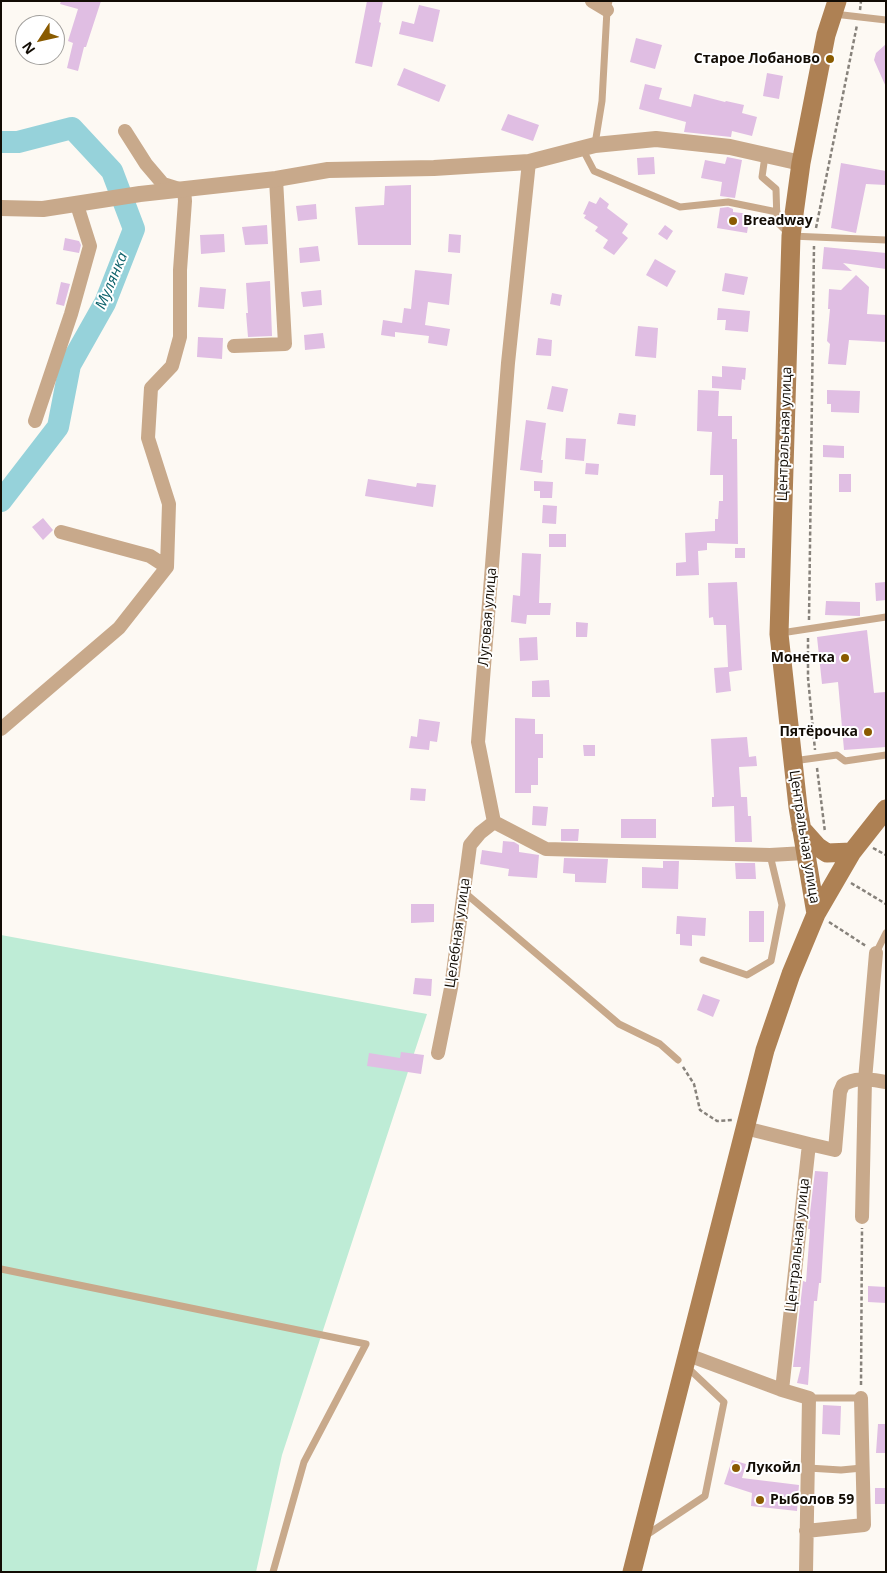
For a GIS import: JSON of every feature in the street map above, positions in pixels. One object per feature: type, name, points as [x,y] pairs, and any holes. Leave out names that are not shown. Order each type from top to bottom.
[{"type":"main road","name":"Центральная улица","points":[[816,914],[801,828],[778,634],[791,236],[802,163],[826,35],[835,8]]},
{"type":"main road","points":[[632,1572],[745,1128],[766,1050],[791,974],[816,914],[838,875],[852,852],[886,809]]},
{"type":"main road","points":[[801,828],[818,847],[827,853],[852,852]]},
{"type":"street","points":[[592,1],[608,6]]},
{"type":"street","points":[[125,131],[146,164],[163,184],[182,189]]},
{"type":"street","points":[[1,208],[43,209],[140,194],[276,179],[328,170],[434,168],[529,162],[588,146],[656,139],[730,147],[802,163]]},
{"type":"street","name":"Луговая улица","points":[[494,822],[478,742],[508,362],[529,162]]},
{"type":"street","points":[[234,346],[284,344],[276,179]]},
{"type":"street","points":[[1,729],[119,628],[167,567],[169,504],[148,438],[151,388],[172,366],[180,337],[180,270],[185,201],[182,189]]},
{"type":"street","points":[[35,421],[71,314],[90,246],[77,205]]},
{"type":"street","points":[[61,532],[150,556],[167,567]]},
{"type":"street","points":[[494,822],[546,849],[770,855],[806,853]]},
{"type":"street","name":"Целебная улица","points":[[438,1053],[451,988],[470,845],[480,833],[494,822]]},
{"type":"street","points":[[862,1217],[865,1080],[876,953]]},
{"type":"street","points":[[745,1128],[835,1150],[841,1087],[850,1081],[886,1082]]},
{"type":"street","name":"Центральная улица","points":[[782,1390],[809,1144]]},
{"type":"street","points":[[687,1360],[809,1398],[806,1572]]},
{"type":"street","points":[[806,1531],[864,1525],[860,1398]]},
{"type":"lane","points":[[608,6],[602,101],[588,146],[594,171],[680,206],[728,202],[777,212]]},
{"type":"lane","points":[[835,8],[858,17],[886,20]]},
{"type":"lane","points":[[766,155],[762,178],[776,189],[778,222],[791,236],[886,240]]},
{"type":"lane","points":[[778,634],[886,616]]},
{"type":"lane","points":[[793,761],[837,755],[845,761],[886,755]]},
{"type":"lane","points":[[703,960],[747,975],[771,961],[782,905],[770,855]]},
{"type":"lane","points":[[464,892],[619,1024],[660,1044],[678,1060]]},
{"type":"lane","points":[[876,953],[886,933]]},
{"type":"lane","points":[[1,1269],[366,1344],[304,1462],[273,1572]]},
{"type":"lane","points":[[640,1539],[705,1496],[724,1402],[687,1360]]},
{"type":"lane","points":[[809,1398],[860,1398]]},
{"type":"lane","points":[[808,1468],[841,1470],[862,1468]]},
{"type":"path","points":[[827,853],[808,678],[814,238],[858,17]]},
{"type":"path","points":[[838,875],[886,904]]},
{"type":"path","name":"Центральная улица","points":[[816,914],[876,953]]},
{"type":"path","points":[[678,1060],[694,1084],[700,1110],[717,1121]]},
{"type":"path","points":[[860,1398],[862,1217]]},
{"type":"green space","points":[[1,935],[427,1014],[282,1455],[256,1572],[1,1572]]},
{"type":"building","points":[[61,1],[101,1],[86,47],[84,47],[78,71],[67,68],[73,43],[68,41],[78,9],[60,4]]},
{"type":"building","points":[[367,1],[383,1],[379,22],[381,23],[372,67],[355,63]]},
{"type":"building","points":[[419,5],[440,10],[433,42],[399,34],[402,21],[414,24]]},
{"type":"building","points":[[636,38],[662,45],[655,69],[630,62]]},
{"type":"building","points":[[886,44],[886,87],[874,60],[876,53]]},
{"type":"building","points":[[404,68],[446,85],[439,102],[397,85]]},
{"type":"building","points":[[767,73],[783,76],[779,99],[763,96]]},
{"type":"building","points":[[645,84],[662,88],[659,99],[691,107],[694,94],[744,105],[742,113],[757,117],[752,136],[732,131],[731,137],[684,132],[686,122],[639,109]]},
{"type":"building","points":[[508,114],[539,125],[533,141],[501,130]]},
{"type":"building","points":[[654,157],[655,174],[638,175],[637,158]]},
{"type":"building","points":[[727,157],[742,160],[735,198],[720,196],[722,182],[701,178],[705,160],[725,164]]},
{"type":"building","points":[[841,163],[886,171],[886,185],[866,184],[856,233],[831,228]]},
{"type":"building","points":[[411,185],[411,245],[358,245],[355,207],[384,205],[385,186]]},
{"type":"building","points":[[600,197],[609,204],[607,208],[628,224],[622,233],[628,238],[614,255],[603,248],[608,240],[595,231],[598,227],[584,218],[586,215],[583,214],[589,201],[596,204]]},
{"type":"building","points":[[316,204],[317,219],[298,221],[296,206]]},
{"type":"building","name":"Breadway","points":[[728,207],[733,209],[733,212],[750,214],[747,233],[717,228],[720,208]]},
{"type":"building","points":[[267,225],[268,244],[245,245],[242,227]]},
{"type":"building","points":[[665,225],[673,231],[667,240],[658,234]]},
{"type":"building","points":[[224,234],[225,252],[201,254],[200,235]]},
{"type":"building","points":[[449,234],[461,235],[460,253],[448,252]]},
{"type":"building","points":[[65,238],[79,241],[81,245],[79,253],[63,250]]},
{"type":"building","points":[[318,246],[320,261],[300,263],[299,248]]},
{"type":"building","points":[[824,247],[886,253],[886,269],[843,263],[852,271],[822,269]]},
{"type":"building","points":[[655,259],[676,271],[667,287],[646,275]]},
{"type":"building","points":[[415,270],[452,274],[449,305],[428,302],[425,325],[450,329],[447,346],[428,343],[429,336],[395,332],[395,337],[381,335],[383,320],[402,323],[404,308],[411,309]]},
{"type":"building","points":[[725,273],[748,277],[744,295],[722,291]]},
{"type":"building","points":[[856,275],[869,287],[867,314],[886,315],[886,342],[849,340],[846,365],[828,364],[830,344],[827,341],[830,309],[828,309],[829,289],[841,290]]},
{"type":"building","points":[[270,281],[272,336],[248,337],[246,283]]},
{"type":"building","points":[[61,282],[70,284],[64,306],[56,304]]},
{"type":"building","points":[[200,287],[226,289],[224,309],[198,307]]},
{"type":"building","points":[[321,290],[322,305],[303,307],[301,292]]},
{"type":"building","points":[[552,293],[562,295],[560,306],[550,304]]},
{"type":"building","points":[[718,308],[750,311],[748,332],[725,330],[726,320],[717,320]]},
{"type":"building","points":[[638,326],[658,328],[656,358],[635,356]]},
{"type":"building","points":[[323,333],[325,348],[305,350],[304,335]]},
{"type":"building","points":[[198,337],[223,338],[222,359],[197,357]]},
{"type":"building","points":[[538,338],[552,340],[551,356],[536,355]]},
{"type":"building","points":[[722,366],[746,368],[745,380],[742,379],[741,390],[712,388],[712,376],[722,377]]},
{"type":"building","points":[[552,386],[568,389],[563,412],[547,409]]},
{"type":"building","points":[[698,390],[719,391],[718,416],[732,416],[732,439],[737,439],[738,544],[707,543],[707,550],[698,551],[699,575],[676,576],[676,563],[686,562],[685,533],[715,531],[715,519],[718,519],[719,501],[723,501],[723,475],[710,475],[712,432],[697,431]]},
{"type":"building","points":[[827,390],[860,391],[859,413],[831,412],[831,404],[827,404]]},
{"type":"building","points":[[619,413],[636,415],[635,426],[617,424]]},
{"type":"building","points":[[526,420],[546,423],[541,460],[543,460],[542,473],[520,470]]},
{"type":"building","points":[[566,438],[586,439],[584,461],[565,459]]},
{"type":"building","points":[[823,445],[844,446],[844,458],[823,457]]},
{"type":"building","points":[[586,463],[599,464],[598,475],[585,474]]},
{"type":"building","points":[[839,474],[851,474],[851,492],[839,492]]},
{"type":"building","points":[[368,479],[416,487],[417,483],[436,485],[433,507],[365,496]]},
{"type":"building","points":[[534,481],[553,482],[552,498],[540,498],[540,491],[534,491]]},
{"type":"building","points":[[543,505],[557,506],[556,524],[542,523]]},
{"type":"building","points":[[43,518],[53,530],[43,540],[32,527]]},
{"type":"building","points":[[549,534],[566,534],[566,547],[549,547]]},
{"type":"building","points":[[735,548],[745,548],[745,558],[735,558]]},
{"type":"building","points":[[522,553],[541,554],[539,603],[551,603],[550,615],[527,615],[526,624],[511,622],[513,595],[520,596]]},
{"type":"building","points":[[737,582],[742,670],[729,672],[731,691],[716,693],[714,668],[728,667],[726,625],[714,625],[713,617],[709,618],[708,583]]},
{"type":"building","points":[[885,582],[886,600],[876,601],[875,583]]},
{"type":"building","points":[[826,601],[860,602],[860,616],[825,615]]},
{"type":"building","points":[[576,622],[588,623],[587,637],[576,637]]},
{"type":"building","points":[[867,630],[874,693],[885,692],[886,747],[844,750],[838,682],[822,684],[817,637]]},
{"type":"building","points":[[537,637],[538,660],[520,661],[519,638]]},
{"type":"building","points":[[549,680],[550,697],[532,697],[532,681]]},
{"type":"building","points":[[515,718],[535,719],[535,734],[543,734],[543,758],[538,758],[538,785],[531,785],[531,793],[515,793]]},
{"type":"building","points":[[419,719],[440,722],[437,742],[430,741],[429,750],[409,748],[411,736],[417,737]]},
{"type":"building","points":[[747,737],[749,757],[756,756],[757,766],[739,767],[741,797],[747,797],[748,816],[751,816],[752,842],[735,842],[734,806],[712,807],[712,797],[714,797],[711,739]]},
{"type":"building","points":[[583,745],[595,745],[595,756],[584,756]]},
{"type":"building","points":[[411,788],[426,789],[425,801],[410,800]]},
{"type":"building","points":[[533,806],[548,807],[546,826],[532,825]]},
{"type":"building","points":[[621,819],[656,819],[656,838],[621,838]]},
{"type":"building","points":[[561,829],[579,829],[578,841],[561,841]]},
{"type":"building","points":[[503,841],[514,842],[519,845],[519,852],[539,855],[537,878],[508,876],[509,869],[480,864],[482,850],[502,853]]},
{"type":"building","points":[[564,858],[608,859],[606,883],[575,882],[575,874],[563,873]]},
{"type":"building","points":[[663,861],[679,861],[678,889],[642,888],[642,867],[663,868]]},
{"type":"building","points":[[735,863],[755,863],[756,879],[736,879]]},
{"type":"building","points":[[411,904],[434,904],[434,922],[411,923]]},
{"type":"building","points":[[749,911],[764,911],[764,942],[749,942]]},
{"type":"building","points":[[677,916],[706,918],[705,936],[692,935],[692,946],[680,945],[680,934],[676,934]]},
{"type":"building","points":[[415,978],[432,979],[431,996],[413,994]]},
{"type":"building","points":[[703,994],[720,1000],[713,1017],[697,1010]]},
{"type":"building","points":[[401,1052],[424,1055],[421,1074],[367,1066],[369,1053],[400,1058]]},
{"type":"building","points":[[815,1171],[828,1172],[821,1283],[819,1283],[817,1301],[814,1301],[808,1385],[797,1383],[801,1367],[793,1367],[803,1281],[806,1282],[810,1229],[808,1229]]},
{"type":"building","points":[[868,1286],[886,1287],[886,1303],[868,1302]]},
{"type":"building","points":[[823,1405],[841,1406],[840,1435],[822,1434]]},
{"type":"building","points":[[878,1424],[886,1424],[886,1453],[876,1453]]},
{"type":"building","points":[[732,1460],[746,1464],[742,1478],[799,1485],[797,1511],[751,1506],[752,1493],[724,1484]]},
{"type":"building","points":[[875,1488],[886,1488],[886,1504],[875,1504]]},
{"type":"waterway","name":"Мулянка","points":[[1,142],[18,142],[72,128],[112,171],[134,229],[105,303],[70,365],[58,427],[1,501]]},
{"type":"place","name":"Старое Лобаново","points":[[830,59]]},
{"type":"place","name":"Breadway","points":[[733,221]]},
{"type":"place","name":"Монетка","points":[[845,658]]},
{"type":"place","name":"Пятёрочка","points":[[868,732]]},
{"type":"place","name":"Лукойл","points":[[736,1468]]},
{"type":"place","name":"Рыболов 59","points":[[760,1500]]}]
